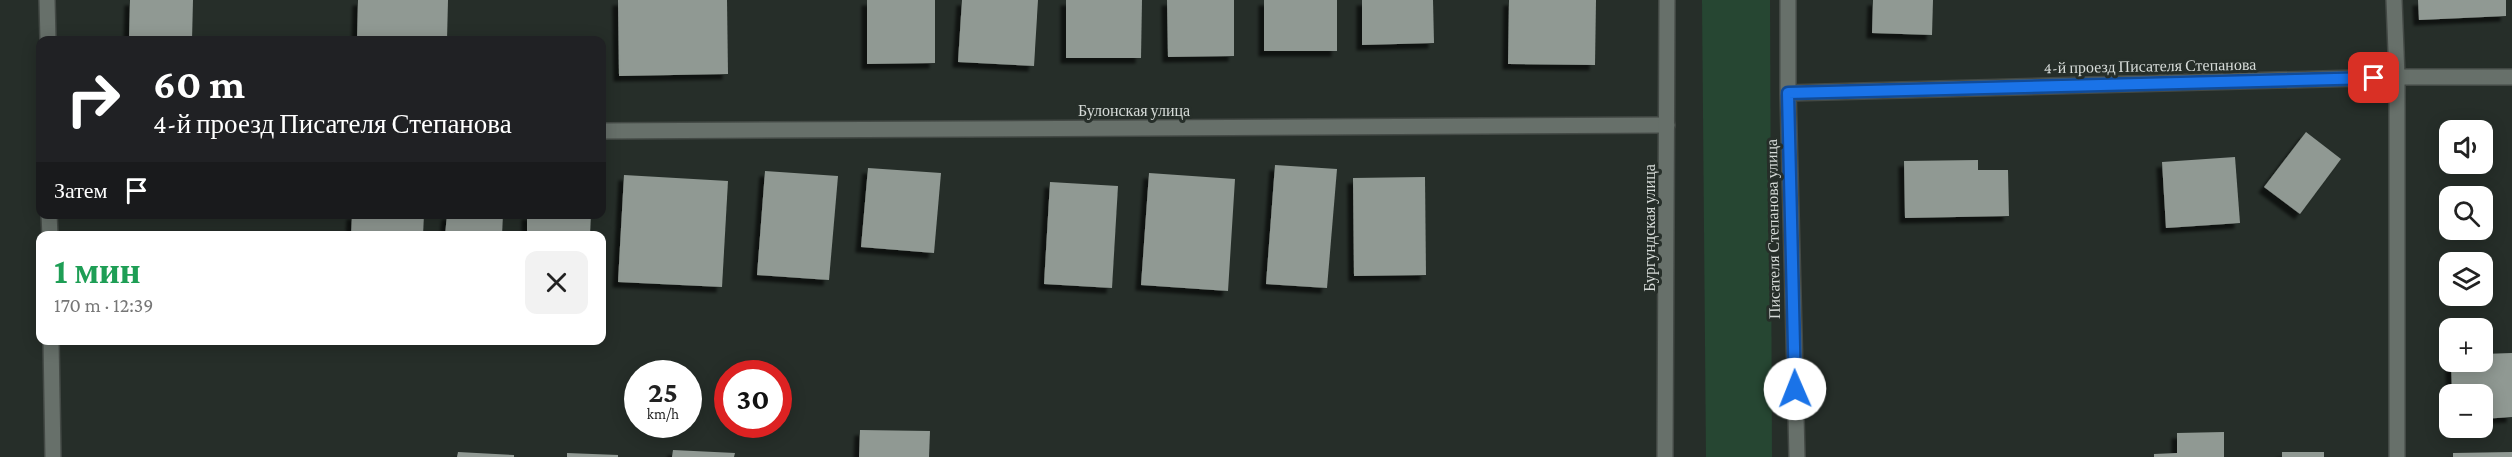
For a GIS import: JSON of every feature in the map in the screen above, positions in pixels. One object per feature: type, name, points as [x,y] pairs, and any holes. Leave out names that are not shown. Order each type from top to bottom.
[{"type":"street","points":[[47,0],[48,36]]},
{"type":"street","name":"Бургундская улица","points":[[1665,457],[1667,0]]},
{"type":"street","name":"Писателя Степанова улица","points":[[1788,0],[1788,93],[1797,457]]},
{"type":"street","points":[[2394,0],[2397,77],[2397,457]]},
{"type":"street","name":"4-й проезд Писателя Степанова","points":[[1788,93],[2397,77],[2512,77]]},
{"type":"street","name":"Булонская улица","points":[[606,131],[1667,125]]},
{"type":"street","points":[[51,345],[53,457]]},
{"type":"green space","points":[[1702,0],[1770,0],[1772,457],[1706,457]]},
{"type":"building","points":[[130,0],[193,0],[192,36],[129,36]]},
{"type":"building","points":[[358,0],[448,0],[447,36],[357,36]]},
{"type":"building","points":[[618,0],[727,0],[728,74],[619,76]]},
{"type":"building","points":[[867,0],[935,0],[935,63],[867,64]]},
{"type":"building","points":[[962,0],[1038,0],[1034,66],[958,62]]},
{"type":"building","points":[[1066,0],[1142,0],[1141,58],[1066,58]]},
{"type":"building","points":[[1167,0],[1234,0],[1234,56],[1168,57]]},
{"type":"building","points":[[1264,0],[1337,0],[1337,51],[1264,51]]},
{"type":"building","points":[[1362,0],[1433,0],[1434,43],[1362,45]]},
{"type":"building","points":[[1509,0],[1596,0],[1595,65],[1508,64]]},
{"type":"building","points":[[1873,0],[1933,0],[1932,35],[1872,33]]},
{"type":"building","points":[[2418,0],[2506,0],[2506,16],[2419,20]]},
{"type":"building","points":[[2306,132],[2341,159],[2300,214],[2264,187]]},
{"type":"building","points":[[2235,157],[2240,223],[2166,228],[2162,162]]},
{"type":"building","points":[[1978,160],[1978,170],[2008,170],[2009,216],[1905,218],[1904,161]]},
{"type":"building","points":[[1275,165],[1337,169],[1327,288],[1266,284]]},
{"type":"building","points":[[868,168],[941,173],[934,253],[861,247]]},
{"type":"building","points":[[765,171],[838,176],[829,280],[757,275]]},
{"type":"building","points":[[1149,173],[1235,179],[1228,291],[1141,285]]},
{"type":"building","points":[[624,175],[728,181],[722,287],[618,282]]},
{"type":"building","points":[[1425,177],[1426,275],[1354,276],[1353,178]]},
{"type":"building","points":[[1050,182],[1118,186],[1112,288],[1044,284]]},
{"type":"building","points":[[352,219],[424,219],[423,231],[351,231]]},
{"type":"building","points":[[447,219],[503,219],[502,231],[445,231]]},
{"type":"building","points":[[527,219],[591,219],[590,231],[527,231]]},
{"type":"building","points":[[2512,353],[2512,417],[2493,418],[2493,384],[2452,384],[2451,372],[2493,372],[2493,354]]},
{"type":"building","points":[[860,430],[930,431],[929,457],[859,457]]},
{"type":"building","points":[[2224,432],[2224,457],[2154,457],[2154,454],[2177,453],[2177,433]]},
{"type":"building","points":[[673,450],[735,453],[734,457],[672,457]]},
{"type":"building","points":[[458,452],[514,455],[514,457],[457,457]]},
{"type":"building","points":[[2282,452],[2324,452],[2324,457],[2282,457]]},
{"type":"building","points":[[2512,452],[2512,457],[2453,457],[2453,453]]},
{"type":"building","points":[[567,453],[618,455],[618,457],[567,457]]},
{"type":"route","points":[[1795,389],[1788,93],[2374,78]]}]
